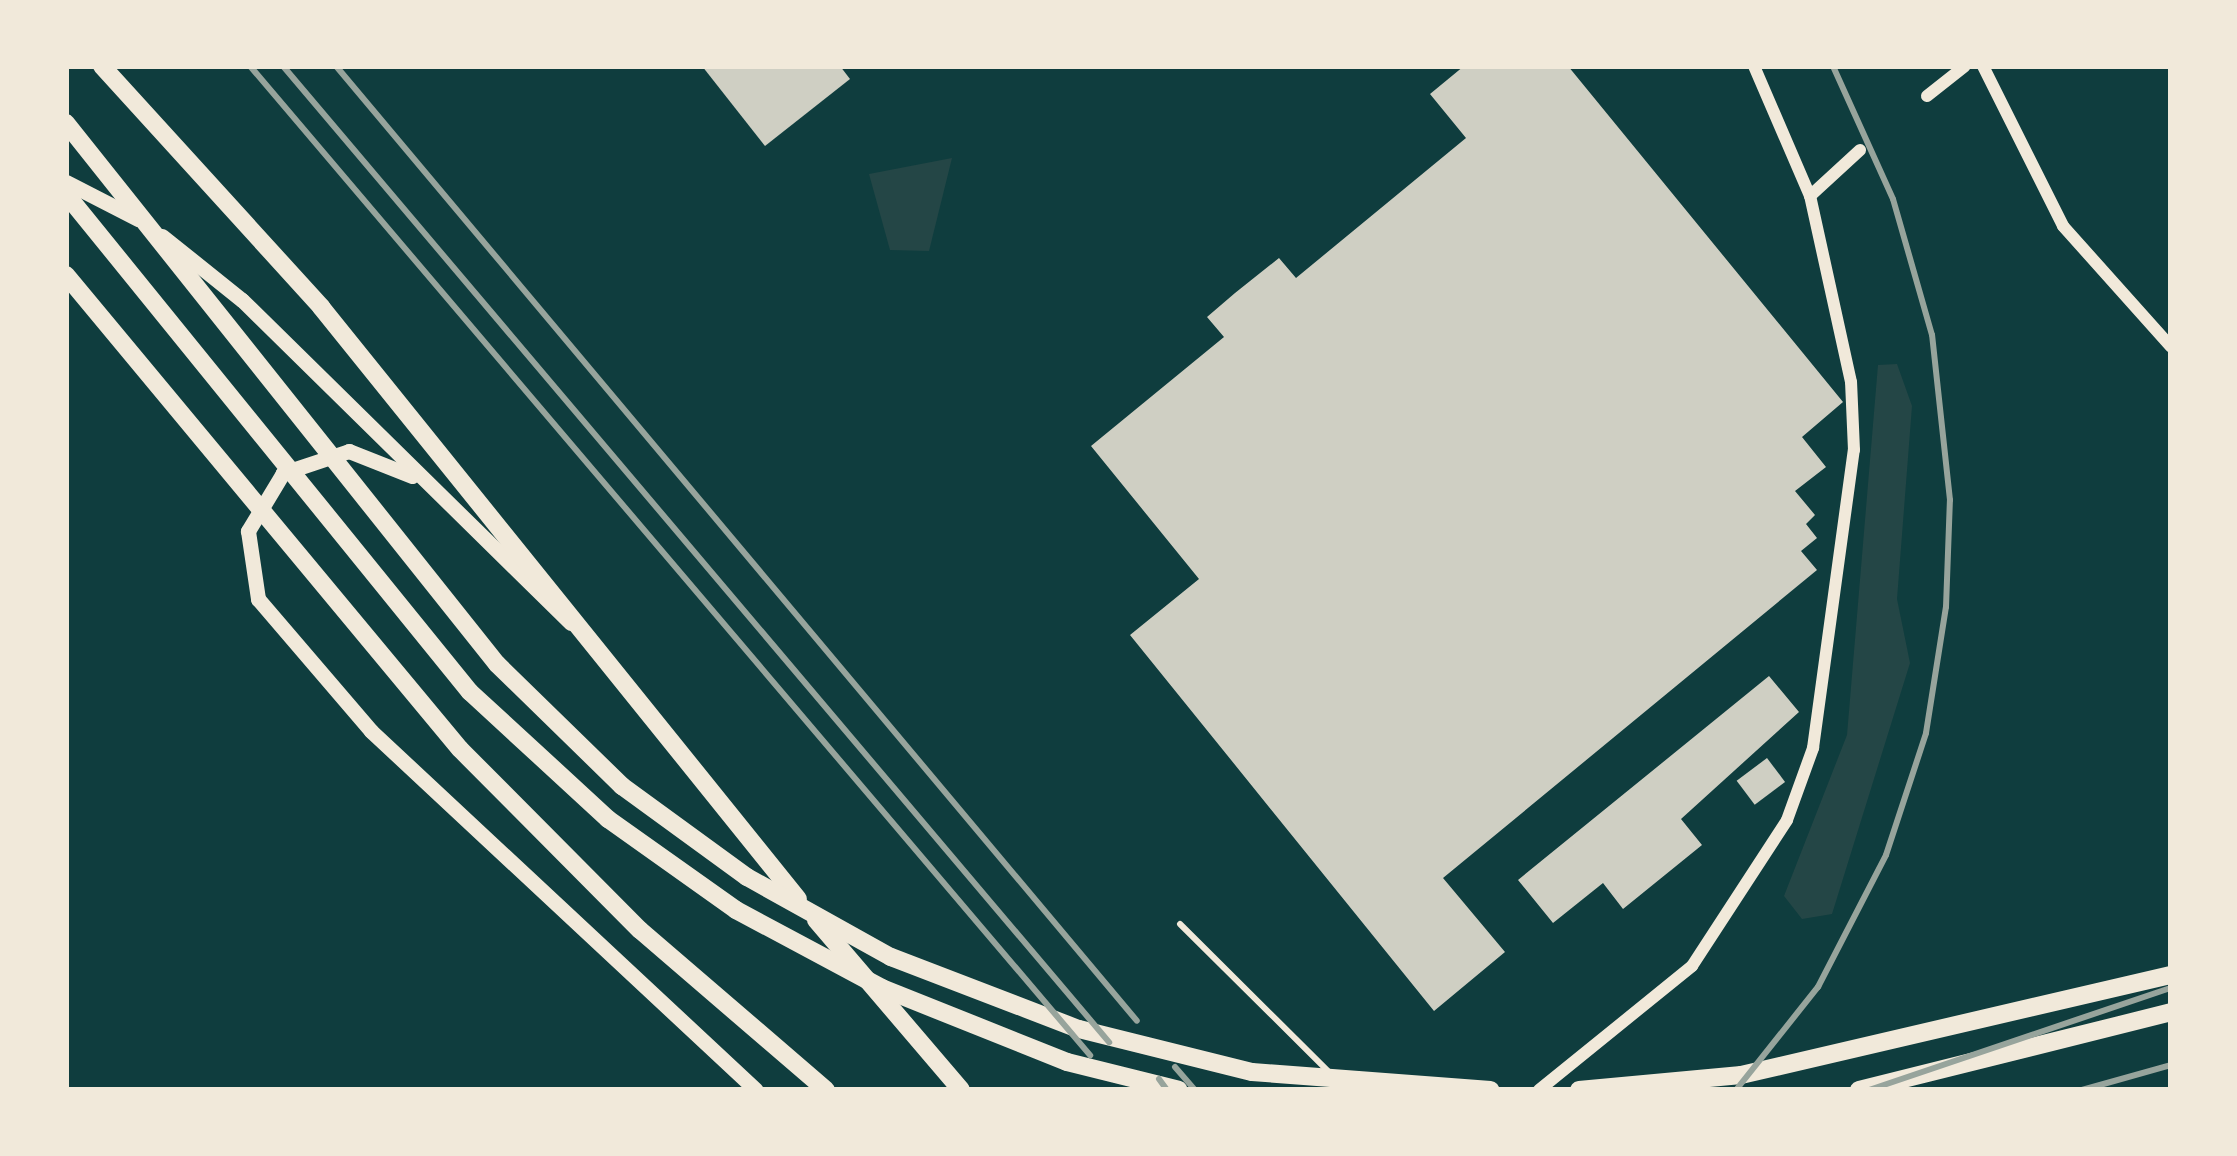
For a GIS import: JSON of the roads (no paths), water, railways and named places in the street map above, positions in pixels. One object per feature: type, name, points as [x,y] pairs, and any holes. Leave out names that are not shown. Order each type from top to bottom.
[{"type":"main road","points":[[102,66],[321,308],[601,644],[961,1090]]},
{"type":"main road","points":[[66,123],[497,664],[622,786],[747,877],[891,957],[1078,1029],[1252,1072],[1490,1090]]},
{"type":"main road","points":[[66,194],[455,675],[608,819],[736,910],[882,988],[1067,1062],[1179,1090]]},
{"type":"main road","points":[[66,275],[352,629],[514,806],[826,1090]]},
{"type":"main road","points":[[1579,1090],[1742,1075],[2171,975]]},
{"type":"main road","points":[[1859,1090],[2171,1012]]},
{"type":"street","points":[[1539,1090],[1692,966],[1803,788],[1854,449],[1843,308],[1810,196],[1754,66]]},
{"type":"street","points":[[1927,96],[1965,66]]},
{"type":"street","points":[[1983,66],[2063,226],[2171,347]]},
{"type":"street","points":[[1810,196],[1860,150]]},
{"type":"street","points":[[66,182],[121,207],[242,300],[412,476],[601,644]]},
{"type":"street","points":[[412,476],[349,451],[284,473],[248,531],[258,599],[371,731],[756,1090]]},
{"type":"lane","points":[[1180,924],[1348,1090]]},
{"type":"railway","points":[[250,66],[1090,1055]]},
{"type":"railway","points":[[283,66],[1109,1042]]},
{"type":"railway","points":[[336,66],[1137,1021]]},
{"type":"railway","points":[[1736,1090],[1818,987],[1886,855],[1926,733],[1946,607],[1950,500],[1932,335],[1893,199],[1833,66]]},
{"type":"railway","points":[[1869,1090],[2171,988]]},
{"type":"railway","points":[[2082,1090],[2171,1065]]},
{"type":"railway","points":[[1175,1067],[1195,1090]]},
{"type":"railway","points":[[1159,1079],[1167,1090]]}]
